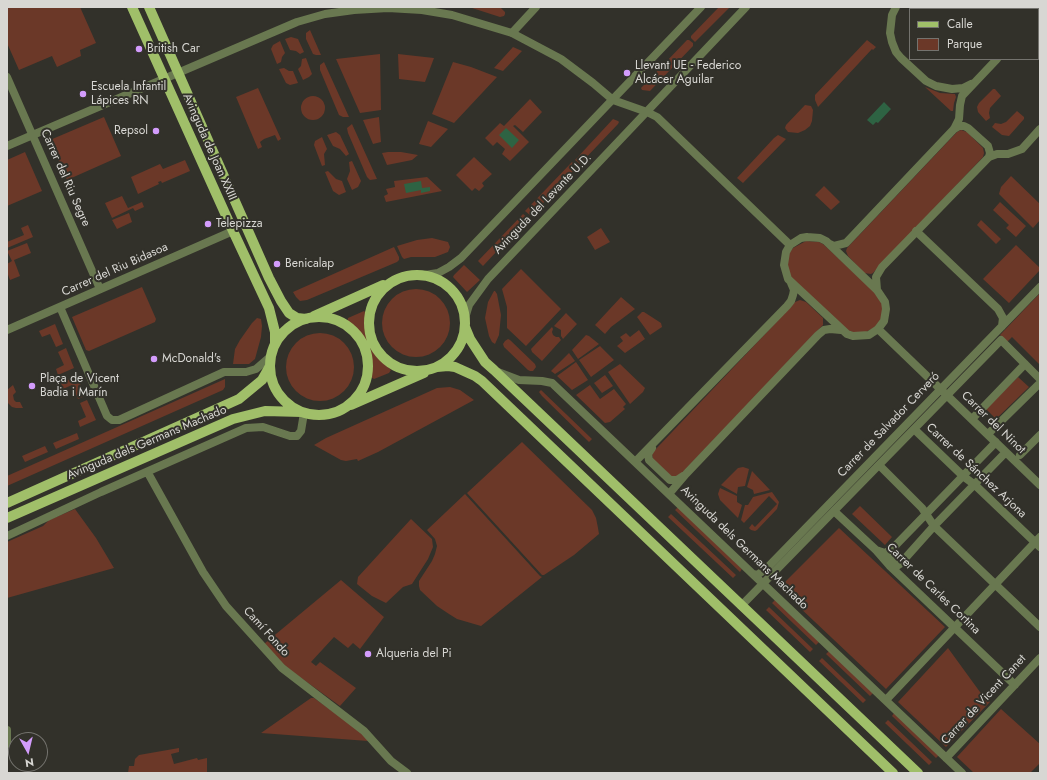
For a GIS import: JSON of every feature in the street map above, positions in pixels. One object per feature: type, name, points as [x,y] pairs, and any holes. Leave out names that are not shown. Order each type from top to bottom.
[{"type":"main road","name":"Avinguda de Joan XXIII","points":[[132,7],[233,231],[270,308],[275,332],[275,344]]},
{"type":"main road","name":"Avinguda de Joan XXIII","points":[[149,7],[269,278],[289,313],[297,318],[307,319]]},
{"type":"main road","points":[[407,276],[425,276],[442,282],[450,288],[460,301],[465,322],[463,337],[453,355],[446,362],[435,368],[335,412],[320,415],[303,412],[290,405],[278,392],[272,380],[270,366],[271,356],[275,344],[286,330],[293,325],[391,282],[407,276]]},
{"type":"main road","points":[[391,282],[377,295],[369,312],[369,331],[375,348],[381,356],[396,367],[414,372],[448,366],[455,367],[475,376],[482,381],[893,773]]},
{"type":"main road","points":[[307,319],[332,319],[346,326],[358,338],[366,352],[368,369],[364,385],[355,399],[335,412]]},
{"type":"main road","name":"Avinguda dels Germans Machado","points":[[465,322],[470,339],[485,362],[918,773]]},
{"type":"main road","name":"Avinguda dels Germans Machado","points":[[7,503],[239,399],[259,383],[270,366]]},
{"type":"main road","name":"Avinguda dels Germans Machado","points":[[7,518],[233,419],[265,411],[303,412]]},
{"type":"street","points":[[512,33],[536,7]]},
{"type":"street","name":"Avinguda del Levante U.D.","points":[[425,276],[438,273],[461,258],[701,7]]},
{"type":"street","name":"Avinguda del Levante U.D.","points":[[465,322],[469,305],[483,285],[746,7]]},
{"type":"street","points":[[896,7],[892,15],[890,33],[896,52],[901,58],[926,81],[936,86],[946,89],[958,88],[968,86],[975,82]]},
{"type":"street","points":[[7,146],[280,28],[310,18],[354,10],[413,8],[452,15],[512,33],[561,59],[612,100],[657,117],[790,245]]},
{"type":"street","points":[[954,129],[959,119],[962,96],[996,60]]},
{"type":"street","name":"Carrer del Riu Segre","points":[[7,77],[100,289]]},
{"type":"street","points":[[635,462],[791,301],[794,295],[794,290],[788,279],[784,265],[786,252],[790,245],[801,238],[808,237],[820,238],[834,246],[839,246],[846,243],[954,129],[959,126],[968,128],[988,146],[990,153],[989,157]]},
{"type":"street","points":[[877,290],[876,277],[878,273],[916,231],[989,157],[996,154],[1008,154],[1022,148],[1040,129]]},
{"type":"street","name":"Carrer del Riu Bidasoa","points":[[7,330],[233,231]]},
{"type":"street","points":[[916,231],[998,309],[1003,318],[1002,326]]},
{"type":"street","points":[[790,283],[842,330],[853,336],[869,335],[878,329],[884,321],[886,309],[885,302],[877,290],[830,244]]},
{"type":"street","name":"Carrer de Salvador Cerveró","points":[[753,574],[757,575],[766,569],[1040,287]]},
{"type":"street","points":[[60,307],[108,416],[112,420],[119,420],[224,372],[246,372],[256,369],[271,356]]},
{"type":"street","name":"Carrer del Ninot","points":[[878,329],[941,388],[946,395],[1040,485]]},
{"type":"street","points":[[669,494],[686,474],[818,335],[824,330],[842,330]]},
{"type":"street","name":"Carrer de Salvador Cerveró","points":[[741,606],[1001,340],[1025,364]]},
{"type":"street","points":[[972,419],[1025,364],[1040,379]]},
{"type":"street","name":"Avinguda dels Germans Machado","points":[[494,370],[519,380],[552,383],[962,773]]},
{"type":"street","points":[[988,434],[1040,383]]},
{"type":"street","points":[[7,536],[66,508],[148,473],[246,428],[263,427],[290,436],[297,436],[301,430],[303,412]]},
{"type":"street","name":"Carrer de Sánchez Arjona","points":[[914,429],[963,476],[1038,542]]},
{"type":"street","points":[[1020,455],[1040,435]]},
{"type":"street","points":[[876,550],[885,553],[892,549],[996,442]]},
{"type":"street","points":[[654,444],[648,454],[649,460],[670,480],[677,480],[686,474]]},
{"type":"street","points":[[890,566],[897,566],[902,562],[934,526],[1006,452]]},
{"type":"street","points":[[879,465],[922,508],[934,526],[1040,627]]},
{"type":"street","name":"Camí Fondo","points":[[148,473],[203,572],[226,606],[282,668],[360,727],[391,761],[406,773]]},
{"type":"street","name":"Carrer de Carles Cortina","points":[[834,511],[1015,685]]},
{"type":"street","points":[[886,700],[1038,542]]},
{"type":"street","points":[[892,549],[890,558],[896,564],[902,562]]},
{"type":"street","name":"Carrer de Vicent Canet","points":[[946,758],[1040,658]]},
{"type":"street","points":[[7,730],[7,744]]},
{"type":"green space","points":[[7,7],[80,7],[96,43],[80,50],[81,56],[57,67],[52,56],[19,70],[7,43]]},
{"type":"green space","points":[[469,7],[500,7],[505,14],[504,16],[500,17]]},
{"type":"green space","points":[[719,7],[730,7],[695,42],[691,36]]},
{"type":"green space","points":[[310,30],[321,55],[313,54],[306,39],[306,33]]},
{"type":"green space","points":[[291,37],[298,39],[304,52],[300,54],[296,51],[290,50],[285,39]]},
{"type":"green space","points":[[687,40],[693,43],[693,46],[650,91],[642,90],[641,88]]},
{"type":"green space","points":[[867,40],[876,47],[873,50],[872,49],[818,107],[815,100],[815,95]]},
{"type":"green space","points":[[280,41],[285,53],[281,62],[277,64],[271,49],[273,45]]},
{"type":"green space","points":[[513,47],[522,51],[503,71],[494,68]]},
{"type":"green space","points":[[380,54],[381,110],[360,113],[336,59]]},
{"type":"green space","points":[[398,54],[434,58],[425,82],[399,79]]},
{"type":"green space","points":[[306,58],[312,74],[303,80],[298,69],[301,66],[302,59]]},
{"type":"green space","points":[[324,62],[349,117],[339,115],[320,70],[320,65]]},
{"type":"green space","points":[[453,62],[497,77],[454,123],[432,114]]},
{"type":"green space","points":[[284,68],[289,71],[293,71],[298,83],[290,85],[286,83],[279,69]]},
{"type":"green space","points":[[925,87],[940,93],[955,94],[956,97],[953,111],[951,111]]},
{"type":"green space","points":[[258,88],[281,139],[278,141],[275,135],[264,139],[260,142],[262,147],[258,149],[236,97]]},
{"type":"green space","points":[[993,89],[995,89],[1001,96],[990,108],[990,118],[986,121],[978,112],[977,107]]},
{"type":"green space","points":[[313,96],[318,97],[324,103],[324,113],[318,119],[313,120],[308,119],[302,113],[301,108],[302,103],[308,97]]},
{"type":"green space","points":[[530,99],[542,112],[523,132],[515,125],[513,126],[529,142],[510,161],[502,154],[505,149],[497,142],[493,146],[485,138],[500,123],[504,126]]},
{"type":"green space","points":[[805,105],[811,106],[813,110],[810,126],[798,133],[788,132],[785,128],[786,125]]},
{"type":"green space","points":[[1017,111],[1024,117],[1024,119],[1009,136],[1002,135],[992,127],[995,123],[1001,124],[1006,122]]},
{"type":"green space","points":[[104,117],[121,156],[67,180],[50,140]]},
{"type":"green space","points":[[379,117],[381,142],[373,144],[363,120]]},
{"type":"green space","points":[[613,119],[619,122],[618,124],[580,164],[575,160]]},
{"type":"green space","points":[[428,121],[448,129],[431,147],[419,144]]},
{"type":"green space","points":[[352,124],[377,179],[370,180],[367,177],[348,133],[347,128]]},
{"type":"green space","points":[[961,130],[967,132],[983,148],[983,157],[873,273],[864,273],[848,256],[846,251],[847,248],[957,132]]},
{"type":"green space","points":[[336,132],[340,135],[349,154],[346,156],[340,149],[333,146],[327,135]]},
{"type":"green space","points":[[778,135],[786,139],[743,183],[737,178],[774,138]]},
{"type":"green space","points":[[322,137],[327,149],[324,154],[325,165],[322,166],[314,145],[315,141]]},
{"type":"green space","points":[[25,152],[42,191],[7,206],[7,160]]},
{"type":"green space","points":[[401,152],[418,155],[412,160],[387,165],[382,153]]},
{"type":"green space","points":[[474,157],[492,174],[482,183],[484,186],[479,191],[475,188],[472,191],[456,175]]},
{"type":"green space","points":[[185,160],[190,171],[162,183],[161,181],[158,182],[159,184],[138,194],[131,177],[160,164],[163,169]]},
{"type":"green space","points":[[352,161],[361,181],[358,187],[352,190],[347,179],[350,171],[349,162]]},
{"type":"green space","points":[[572,162],[577,167],[531,216],[525,211]]},
{"type":"green space","points":[[328,171],[336,179],[342,181],[346,192],[339,195],[333,191],[325,172]]},
{"type":"green space","points":[[1011,176],[1040,204],[1040,220],[1033,228],[999,194],[1001,187]]},
{"type":"green space","points":[[427,177],[442,191],[386,202],[384,196],[388,194],[386,189],[395,187],[394,181]]},
{"type":"green space","points":[[824,186],[840,202],[831,210],[815,195]]},
{"type":"green space","points":[[122,196],[128,208],[142,202],[144,207],[135,211],[133,208],[112,218],[105,203]]},
{"type":"green space","points":[[1000,202],[1026,226],[1016,237],[1006,228],[1009,225],[993,210]]},
{"type":"green space","points":[[129,213],[132,222],[117,229],[112,220]]},
{"type":"green space","points":[[523,214],[528,218],[483,266],[478,261]]},
{"type":"green space","points":[[981,220],[1001,239],[996,244],[977,225]]},
{"type":"green space","points":[[28,225],[33,237],[7,248],[7,242],[24,235],[21,228]]},
{"type":"green space","points":[[601,228],[610,242],[595,250],[587,237]]},
{"type":"green space","points":[[432,238],[448,242],[450,247],[448,252],[435,257],[411,257],[404,259],[397,246],[417,240]]},
{"type":"green space","points":[[806,241],[819,242],[823,244],[876,293],[882,304],[882,318],[877,326],[864,333],[855,333],[847,330],[791,277],[788,269],[788,255],[793,248]]},
{"type":"green space","points":[[27,243],[31,253],[14,260],[20,276],[10,280],[7,272],[7,264],[12,261],[7,251]]},
{"type":"green space","points":[[1016,245],[1040,268],[1040,270],[1009,303],[983,279]]},
{"type":"green space","points":[[394,247],[399,257],[397,262],[307,300],[300,301],[293,292]]},
{"type":"green space","points":[[464,265],[480,280],[467,292],[453,277]]},
{"type":"green space","points":[[521,269],[561,309],[526,346],[507,328],[507,307],[502,289]]},
{"type":"green space","points":[[142,287],[156,319],[155,322],[89,351],[86,350],[72,317]]},
{"type":"green space","points":[[409,289],[423,289],[435,294],[445,304],[450,316],[450,330],[445,342],[435,352],[423,357],[409,357],[397,352],[387,342],[382,330],[382,316],[387,304],[397,294]]},
{"type":"green space","points":[[494,291],[497,294],[501,315],[499,335],[495,344],[489,336],[485,318],[488,302]]},
{"type":"green space","points":[[1040,293],[1040,365],[1012,337],[1007,342],[1000,335]]},
{"type":"green space","points":[[621,297],[635,309],[611,327],[605,334],[595,325]]},
{"type":"green space","points":[[800,300],[806,302],[823,318],[823,325],[680,475],[673,478],[653,459],[652,454],[654,451],[795,302]]},
{"type":"green space","points":[[364,311],[366,313],[366,334],[370,348],[391,370],[389,373],[374,379],[371,377],[371,357],[366,342],[357,330],[347,322],[348,318]]},
{"type":"green space","points":[[642,312],[661,323],[662,327],[650,335],[637,317]]},
{"type":"green space","points":[[566,313],[577,324],[563,339],[561,336],[561,330],[554,326]]},
{"type":"green space","points":[[257,318],[261,319],[262,326],[261,337],[255,359],[249,364],[233,364],[235,349]]},
{"type":"green space","points":[[55,324],[63,344],[56,347],[50,334],[42,337],[39,331]]},
{"type":"green space","points":[[552,327],[553,335],[559,337],[561,340],[542,361],[532,352],[531,349]]},
{"type":"green space","points":[[639,330],[645,339],[625,353],[617,346],[623,341],[620,337],[626,333],[630,337]]},
{"type":"green space","points":[[313,333],[327,333],[339,339],[348,348],[354,360],[352,380],[344,391],[333,399],[327,401],[313,401],[307,399],[296,391],[288,380],[286,374],[286,360],[288,354],[296,343],[307,335]]},
{"type":"green space","points":[[586,335],[599,344],[578,359],[572,350]]},
{"type":"green space","points":[[508,339],[535,364],[536,367],[533,371],[528,370],[504,347],[503,344]]},
{"type":"green space","points":[[600,346],[614,360],[591,377],[579,360]]},
{"type":"green space","points":[[66,348],[74,368],[58,375],[56,369],[64,365],[58,352]]},
{"type":"green space","points":[[569,353],[575,361],[555,374],[551,371]]},
{"type":"green space","points":[[576,362],[588,380],[572,390],[557,376]]},
{"type":"green space","points":[[620,364],[645,388],[643,392],[630,404],[608,372]]},
{"type":"green space","points":[[605,375],[613,386],[602,393],[594,383]]},
{"type":"green space","points":[[77,376],[85,396],[78,399],[72,385],[63,389],[61,383]]},
{"type":"green space","points":[[1018,377],[1029,387],[996,419],[986,409]]},
{"type":"green space","points":[[225,379],[225,387],[223,390],[7,486],[7,476]]},
{"type":"green space","points":[[13,385],[16,392],[13,395],[14,400],[16,402],[20,402],[23,408],[12,407],[7,402],[7,390]]},
{"type":"green space","points":[[590,385],[600,399],[614,389],[626,404],[623,407],[625,409],[610,422],[605,423],[576,395]]},
{"type":"green space","points":[[450,387],[460,390],[474,400],[378,452],[358,461],[357,459],[346,461],[341,460],[314,445],[326,438],[437,388]]},
{"type":"green space","points":[[541,390],[592,439],[589,442],[542,396],[539,392]]},
{"type":"green space","points":[[87,400],[96,420],[80,427],[78,421],[86,417],[80,403]]},
{"type":"green space","points":[[77,433],[79,439],[56,449],[53,443]]},
{"type":"green space","points":[[522,442],[592,510],[596,518],[599,534],[574,555],[544,575],[542,575],[467,493]]},
{"type":"green space","points":[[45,446],[48,452],[25,462],[22,456]]},
{"type":"green space","points":[[743,467],[749,469],[745,486],[738,487],[737,494],[721,485],[738,468]]},
{"type":"green space","points":[[752,471],[770,490],[754,494],[753,490],[747,487]]},
{"type":"green space","points":[[720,488],[737,496],[737,502],[742,505],[738,518],[720,500],[718,494]]},
{"type":"green space","points":[[772,492],[779,502],[777,509],[757,530],[751,530],[749,528],[752,524],[755,527],[777,504],[769,496],[744,523],[741,520],[745,505],[748,505],[753,497]]},
{"type":"green space","points":[[465,494],[542,577],[481,626],[457,619],[449,614],[437,606],[420,590],[419,586],[419,581],[432,561],[437,546],[435,539],[427,530]]},
{"type":"green space","points":[[860,506],[892,537],[885,545],[852,514]]},
{"type":"green space","points":[[678,507],[742,569],[740,572],[675,510]]},
{"type":"green space","points":[[75,509],[96,538],[114,568],[7,598],[7,542],[43,526],[49,520]]},
{"type":"green space","points":[[671,514],[736,575],[733,578],[668,517]]},
{"type":"green space","points":[[411,519],[432,539],[433,547],[428,559],[412,584],[403,587],[386,603],[372,596],[357,584],[358,577]]},
{"type":"green space","points":[[839,528],[945,627],[886,689],[779,588]]},
{"type":"green space","points":[[341,580],[384,617],[360,649],[353,643],[348,648],[334,637],[311,662],[316,666],[320,662],[356,688],[340,706],[286,667],[264,644]]},
{"type":"green space","points":[[775,600],[819,642],[816,645],[772,603]]},
{"type":"green space","points":[[769,607],[813,649],[810,652],[766,610]]},
{"type":"green space","points":[[948,648],[980,692],[990,702],[946,747],[898,702]]},
{"type":"green space","points":[[829,651],[873,693],[870,696],[826,654]]},
{"type":"green space","points":[[822,658],[866,700],[863,703],[819,661]]},
{"type":"green space","points":[[311,698],[314,698],[363,733],[368,741],[261,733]]},
{"type":"green space","points":[[1001,709],[1040,744],[1040,763],[1030,773],[974,773],[957,757]]},
{"type":"green space","points":[[894,713],[939,755],[936,758],[892,716]]},
{"type":"green space","points":[[888,720],[932,762],[929,765],[885,723]]},
{"type":"green space","points":[[179,748],[179,752],[171,754],[174,764],[197,758],[198,760],[207,758],[207,773],[128,773],[129,766],[134,766],[135,759],[139,755]]},
{"type":"shaded area","points":[[884,102],[891,109],[878,123],[876,122],[873,125],[867,120]]},
{"type":"shaded area","points":[[506,128],[519,140],[512,148],[499,135]]},
{"type":"shaded area","points":[[421,181],[422,188],[430,187],[430,191],[421,193],[421,190],[406,193],[404,184]]},
{"type":"place","name":"British Car","points":[[139,49]]},
{"type":"place","name":"Llevant UE - Federico Alcácer Aguilar","points":[[627,73]]},
{"type":"place","name":"Escuela Infantil Lápices RN","points":[[83,94]]},
{"type":"place","name":"Repsol","points":[[156,131]]},
{"type":"place","name":"Telepizza","points":[[208,224]]},
{"type":"place","name":"Benicalap","points":[[277,264]]},
{"type":"place","name":"McDonald's","points":[[154,359]]},
{"type":"place","name":"Plaça de Vicent Badia i Marín","points":[[32,386]]},
{"type":"place","name":"Alqueria del Pi","points":[[368,654]]}]
